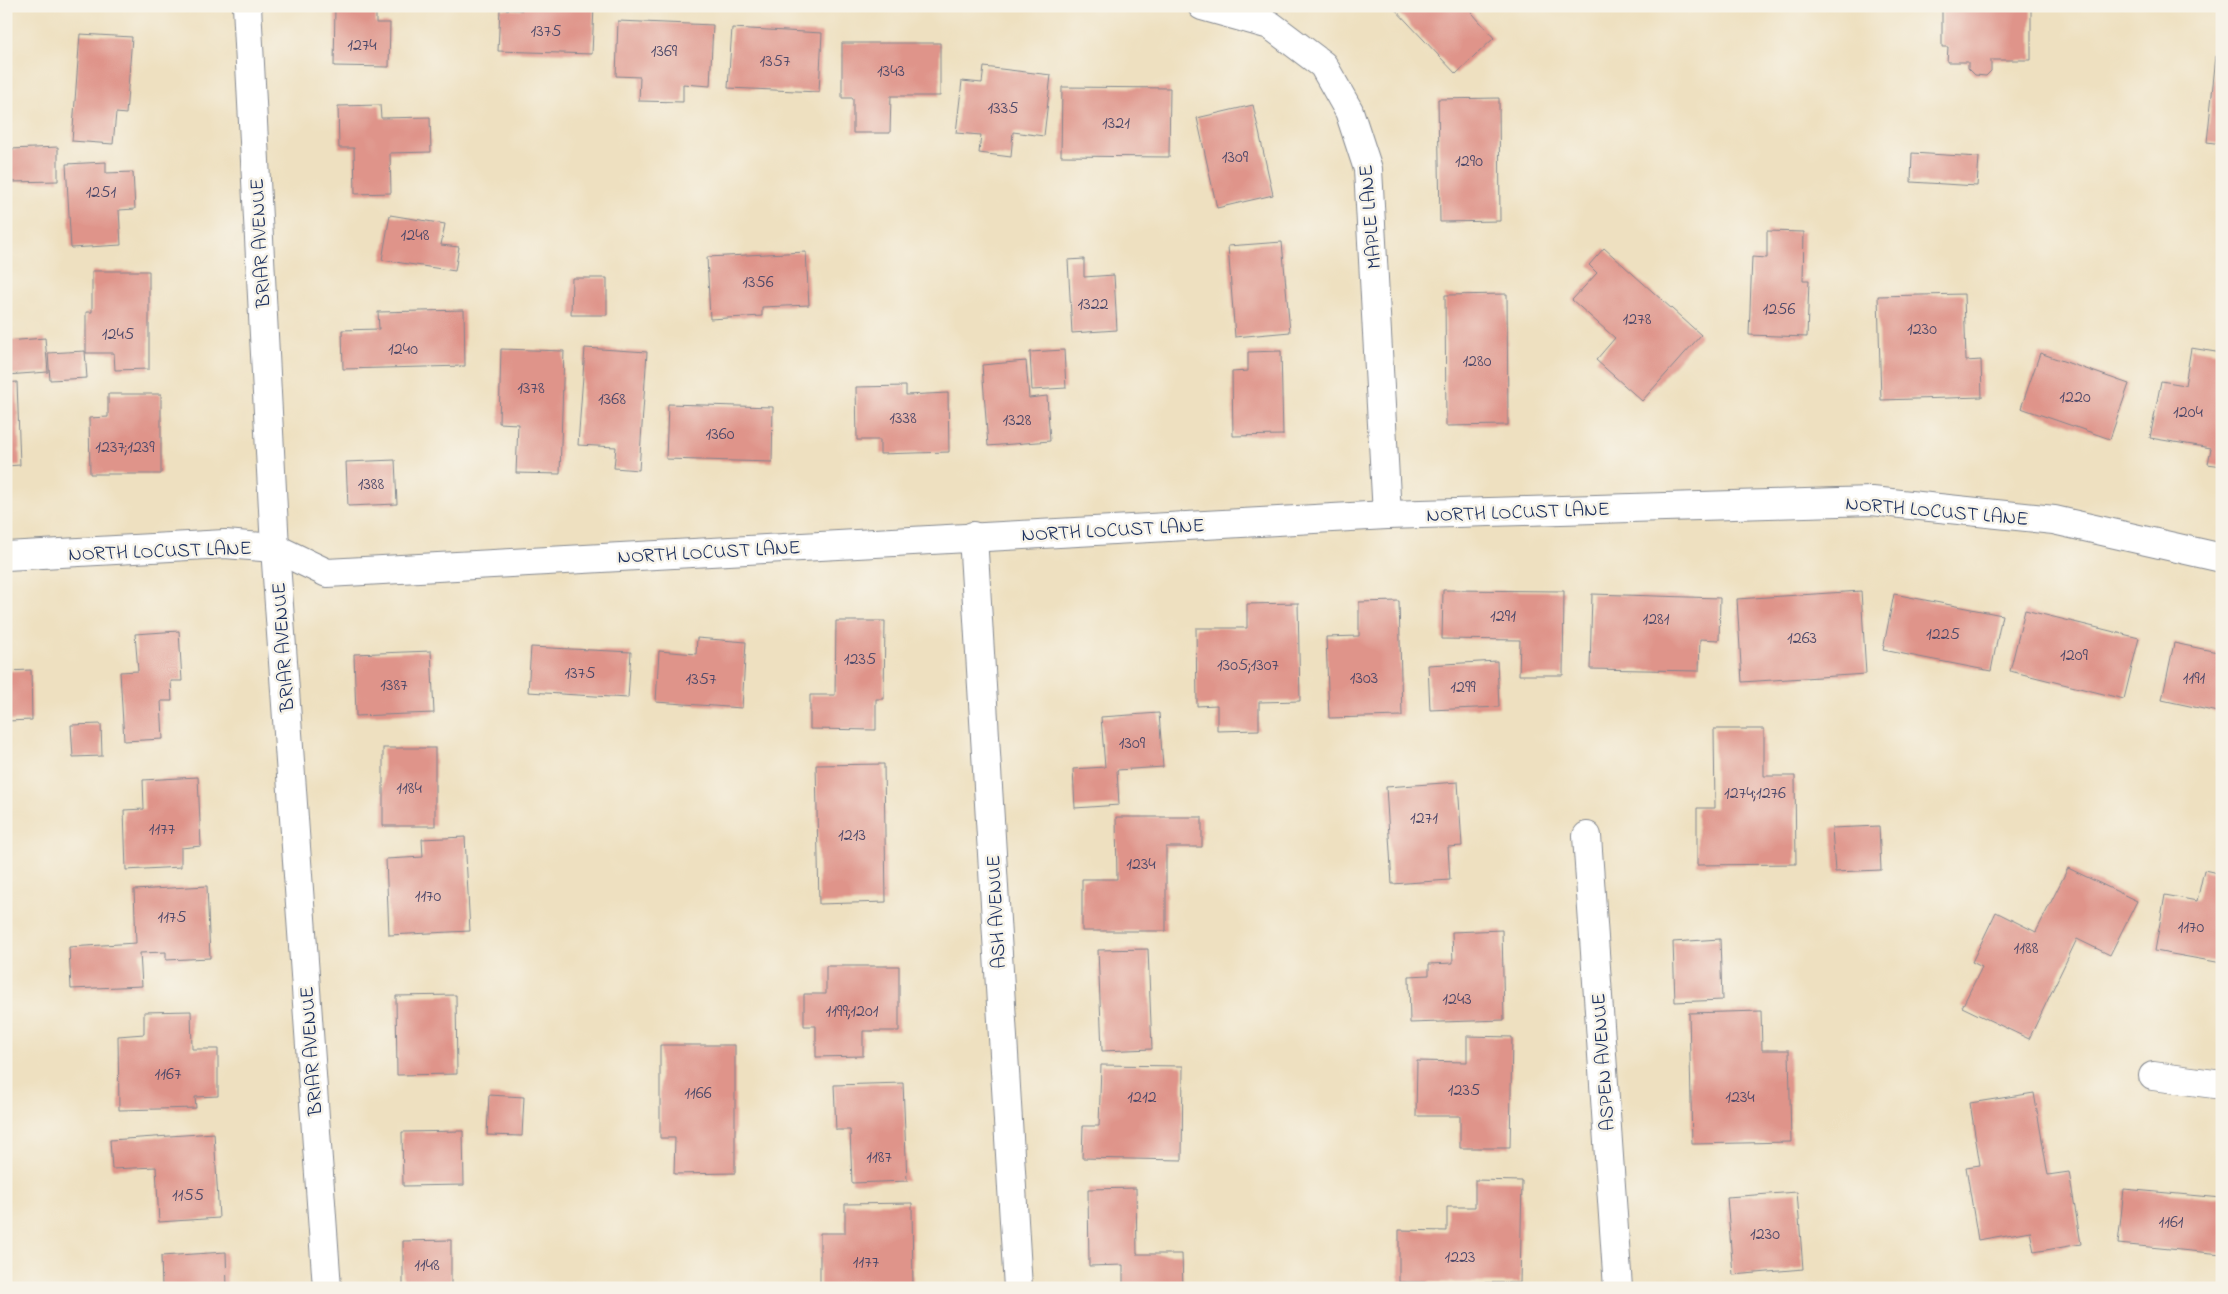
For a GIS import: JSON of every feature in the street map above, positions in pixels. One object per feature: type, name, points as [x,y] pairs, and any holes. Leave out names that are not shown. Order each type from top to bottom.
[{"type":"street","name":"BRIAR AVENUE","points":[[247,6],[275,548],[327,1288]]},
{"type":"street","name":"MAPLE LANE","points":[[1202,6],[1270,25],[1323,65],[1349,111],[1368,169],[1388,515]]},
{"type":"street","name":"NORTH LOCUST LANE","points":[[6,556],[218,544],[275,548],[327,573],[973,536],[1388,515],[1872,501],[2054,520],[2222,558]]},
{"type":"street","name":"ASH AVENUE","points":[[973,536],[1018,1288]]},
{"type":"street","name":"ASPEN AVENUE","points":[[1587,836],[1618,1288]]},
{"type":"street","points":[[2153,1076],[2222,1085]]},
{"type":"building","points":[[335,6],[376,6],[376,23],[390,23],[389,67],[334,66]]},
{"type":"building","points":[[522,6],[594,6],[592,54],[498,51],[500,9],[522,10]]},
{"type":"building","points":[[1392,6],[1466,6],[1494,38],[1456,74]]},
{"type":"building","points":[[1942,6],[2031,7],[2031,60],[1991,60],[1991,71],[1986,76],[1975,75],[1968,68],[1968,62],[1947,62],[1948,47],[1942,47]]},
{"type":"building","points":[[618,21],[713,25],[710,86],[683,84],[683,102],[639,101],[640,77],[616,76]]},
{"type":"building","points":[[732,28],[822,33],[819,92],[728,88]]},
{"type":"building","points":[[80,34],[132,37],[126,114],[116,113],[113,144],[72,141]]},
{"type":"building","points":[[842,43],[940,43],[940,96],[891,96],[890,133],[853,133],[853,98],[842,98]]},
{"type":"building","points":[[2216,56],[2222,57],[2222,144],[2207,142]]},
{"type":"building","points":[[984,67],[1051,75],[1044,136],[1013,132],[1011,157],[979,153],[981,135],[956,133],[962,81],[982,83]]},
{"type":"building","points":[[1062,87],[1170,88],[1169,157],[1061,156]]},
{"type":"building","points":[[1499,98],[1500,221],[1440,222],[1438,99]]},
{"type":"building","points":[[380,105],[381,118],[430,117],[431,152],[390,153],[391,193],[355,194],[354,148],[339,148],[338,106]]},
{"type":"building","points":[[1253,105],[1273,195],[1217,208],[1197,118]]},
{"type":"building","points":[[58,147],[58,181],[11,182],[10,149]]},
{"type":"building","points":[[1912,153],[1979,157],[1977,186],[1911,182]]},
{"type":"building","points":[[106,162],[106,173],[133,172],[135,209],[119,210],[121,245],[71,248],[66,164]]},
{"type":"building","points":[[390,215],[445,224],[441,245],[459,247],[455,271],[382,260]]},
{"type":"building","points":[[1767,231],[1804,232],[1803,280],[1809,280],[1807,337],[1749,335],[1752,257],[1767,258]]},
{"type":"building","points":[[1282,242],[1290,332],[1235,337],[1228,246]]},
{"type":"building","points":[[1604,248],[1701,335],[1642,401],[1596,360],[1615,338],[1572,300],[1597,273],[1589,265]]},
{"type":"building","points":[[806,252],[809,305],[762,307],[762,316],[710,319],[707,257]]},
{"type":"building","points":[[1084,259],[1084,277],[1114,275],[1117,330],[1072,333],[1068,260]]},
{"type":"building","points":[[92,271],[149,271],[149,369],[115,370],[114,353],[86,353],[86,312],[92,312]]},
{"type":"building","points":[[572,278],[607,278],[607,315],[571,315]]},
{"type":"building","points":[[1507,294],[1508,425],[1446,426],[1445,295]]},
{"type":"building","points":[[1964,294],[1966,361],[1981,360],[1982,397],[1881,400],[1878,296]]},
{"type":"building","points":[[464,310],[465,366],[343,369],[342,330],[379,329],[378,312]]},
{"type":"building","points":[[45,338],[48,372],[6,375],[6,341]]},
{"type":"building","points":[[585,348],[647,352],[639,470],[614,468],[616,447],[578,445]]},
{"type":"building","points":[[2191,348],[2222,353],[2222,466],[2208,464],[2211,448],[2150,438],[2161,381],[2185,385]]},
{"type":"building","points":[[501,349],[564,351],[560,474],[516,473],[518,424],[499,423]]},
{"type":"building","points":[[1064,350],[1066,388],[1032,390],[1030,352]]},
{"type":"building","points":[[85,351],[87,378],[50,380],[48,353]]},
{"type":"building","points":[[1281,351],[1283,435],[1233,436],[1232,372],[1248,371],[1248,352]]},
{"type":"building","points":[[2040,353],[2129,384],[2110,439],[2021,408]]},
{"type":"building","points":[[1026,361],[1029,398],[1047,396],[1050,441],[988,446],[982,365]]},
{"type":"building","points":[[17,382],[20,465],[6,466],[6,383]]},
{"type":"building","points":[[906,386],[906,395],[948,393],[949,452],[880,454],[880,440],[857,440],[856,387]]},
{"type":"building","points":[[108,394],[161,394],[161,474],[90,474],[89,418],[108,417]]},
{"type":"building","points":[[668,404],[773,407],[772,462],[666,459]]},
{"type":"building","points":[[395,460],[397,504],[348,506],[346,462]]},
{"type":"building","points":[[1443,590],[1564,591],[1563,675],[1519,675],[1520,640],[1442,639]]},
{"type":"building","points":[[1861,591],[1866,674],[1742,682],[1737,599]]},
{"type":"building","points":[[1592,594],[1720,598],[1719,640],[1700,639],[1699,671],[1590,669]]},
{"type":"building","points":[[1894,594],[2002,615],[1991,671],[1883,650]]},
{"type":"building","points":[[1399,601],[1402,716],[1329,718],[1326,637],[1359,636],[1359,602]]},
{"type":"building","points":[[1298,603],[1300,701],[1259,702],[1259,730],[1217,731],[1217,705],[1197,706],[1196,628],[1247,628],[1247,604]]},
{"type":"building","points":[[2025,610],[2139,638],[2124,699],[2010,671]]},
{"type":"building","points":[[836,621],[885,621],[884,699],[876,699],[876,730],[810,729],[810,695],[835,695]]},
{"type":"building","points":[[179,631],[182,681],[171,681],[172,701],[161,701],[163,739],[124,741],[120,672],[138,671],[135,634]]},
{"type":"building","points":[[697,638],[746,642],[742,708],[656,702],[659,651],[696,654]]},
{"type":"building","points":[[2174,643],[2222,653],[2222,713],[2162,700]]},
{"type":"building","points":[[531,647],[631,652],[628,698],[528,692]]},
{"type":"building","points":[[431,651],[434,713],[356,716],[354,654]]},
{"type":"building","points":[[1497,661],[1499,707],[1430,710],[1428,665]]},
{"type":"building","points":[[31,670],[32,720],[6,721],[6,671]]},
{"type":"building","points":[[1159,713],[1163,767],[1117,770],[1119,805],[1075,808],[1073,769],[1105,767],[1101,717]]},
{"type":"building","points":[[101,724],[102,756],[73,757],[71,725]]},
{"type":"building","points":[[1714,729],[1764,729],[1764,776],[1795,776],[1796,864],[1697,865],[1697,808],[1715,808]]},
{"type":"building","points":[[383,748],[435,748],[435,826],[383,826]]},
{"type":"building","points":[[884,764],[886,902],[819,904],[816,765]]},
{"type":"building","points":[[198,777],[201,846],[181,848],[181,867],[126,870],[124,810],[144,809],[143,780]]},
{"type":"building","points":[[1458,782],[1462,846],[1448,847],[1450,880],[1392,884],[1386,787]]},
{"type":"building","points":[[1116,817],[1202,817],[1202,847],[1166,847],[1166,931],[1082,931],[1082,879],[1117,879]]},
{"type":"building","points":[[1879,826],[1881,870],[1835,872],[1832,828]]},
{"type":"building","points":[[465,837],[470,931],[389,935],[386,859],[423,857],[422,839]]},
{"type":"building","points":[[2068,868],[2137,901],[2110,955],[2077,939],[2029,1039],[1962,1007],[1982,967],[1972,962],[1996,912],[2036,932]]},
{"type":"building","points":[[2204,870],[2222,874],[2222,963],[2155,951],[2165,895],[2197,901]]},
{"type":"building","points":[[207,886],[210,958],[166,960],[166,952],[140,953],[142,986],[71,989],[69,947],[136,943],[134,890]]},
{"type":"building","points":[[1502,930],[1504,1020],[1410,1023],[1409,976],[1429,975],[1429,964],[1453,963],[1452,932]]},
{"type":"building","points":[[1720,939],[1722,1000],[1675,1002],[1673,942]]},
{"type":"building","points":[[1148,949],[1152,1049],[1102,1051],[1098,950]]},
{"type":"building","points":[[826,966],[899,966],[899,1031],[863,1031],[863,1056],[816,1057],[816,1026],[804,1026],[804,994],[826,994]]},
{"type":"building","points":[[456,995],[457,1074],[397,1075],[396,996]]},
{"type":"building","points":[[191,1011],[192,1049],[218,1049],[218,1096],[195,1097],[196,1108],[119,1110],[118,1036],[144,1034],[144,1012]]},
{"type":"building","points":[[1761,1011],[1762,1050],[1789,1050],[1791,1142],[1692,1144],[1689,1013]]},
{"type":"building","points":[[1467,1036],[1512,1037],[1510,1148],[1460,1148],[1460,1116],[1416,1116],[1417,1061],[1467,1062]]},
{"type":"building","points":[[660,1045],[735,1045],[735,1173],[674,1174],[675,1138],[660,1138]]},
{"type":"building","points":[[1101,1065],[1183,1066],[1182,1160],[1082,1158],[1083,1126],[1099,1126]]},
{"type":"building","points":[[903,1083],[907,1181],[852,1183],[850,1130],[836,1130],[834,1085]]},
{"type":"building","points":[[2034,1093],[2048,1175],[2069,1172],[2081,1244],[2034,1252],[2030,1231],[1978,1240],[1966,1167],[1980,1165],[1970,1103]]},
{"type":"building","points":[[489,1095],[524,1097],[522,1136],[487,1135]]},
{"type":"building","points":[[463,1131],[464,1185],[403,1186],[402,1132]]},
{"type":"building","points":[[214,1133],[219,1218],[159,1222],[156,1167],[112,1169],[110,1140]]},
{"type":"building","points":[[1475,1180],[1522,1181],[1520,1283],[1399,1282],[1399,1230],[1447,1231],[1447,1207],[1475,1207]]},
{"type":"building","points":[[1136,1188],[1137,1254],[1182,1254],[1183,1288],[1123,1288],[1123,1265],[1089,1266],[1088,1189]]},
{"type":"building","points":[[2124,1189],[2222,1198],[2222,1254],[2118,1244]]},
{"type":"building","points":[[1797,1192],[1803,1269],[1733,1275],[1727,1197]]},
{"type":"building","points":[[912,1203],[913,1288],[820,1288],[820,1233],[845,1233],[845,1204]]},
{"type":"building","points":[[451,1240],[451,1288],[403,1288],[403,1241]]},
{"type":"building","points":[[226,1252],[227,1288],[162,1288],[161,1256]]}]
